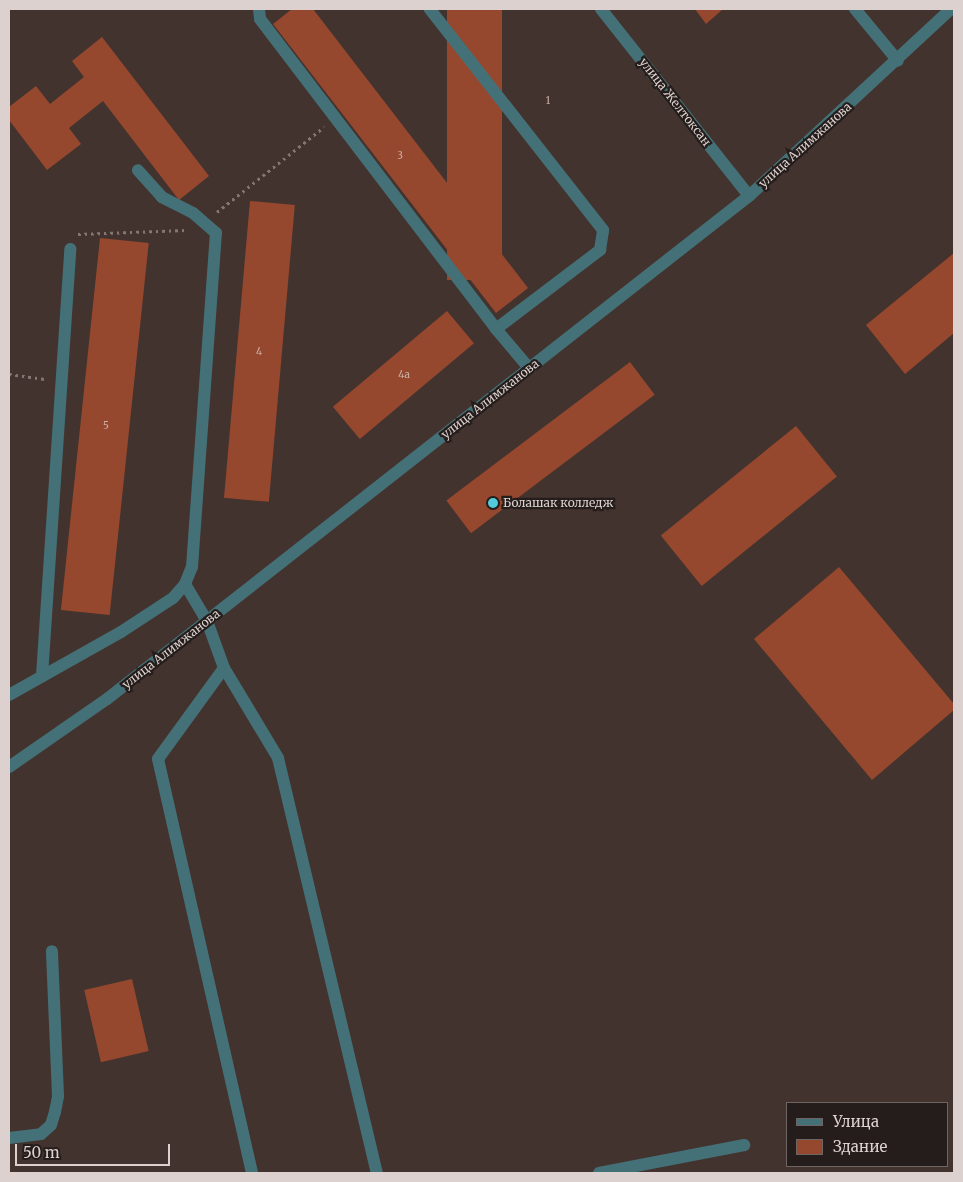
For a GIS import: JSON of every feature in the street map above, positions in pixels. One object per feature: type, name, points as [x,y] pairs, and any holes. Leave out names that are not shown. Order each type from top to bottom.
[{"type":"street","points":[[259,9],[260,19],[496,329],[529,368]]},
{"type":"street","points":[[430,9],[603,230],[600,250],[496,329]]},
{"type":"street","name":"улица Желтоксан","points":[[601,9],[749,196]]},
{"type":"street","points":[[855,9],[898,61]]},
{"type":"street","name":"улица Алимжанова","points":[[9,767],[107,699],[749,196],[898,61],[952,9]]},
{"type":"street","points":[[9,695],[121,632],[173,598],[185,584],[192,567],[216,233],[193,213],[162,196],[138,170]]},
{"type":"street","points":[[42,676],[70,249]]},
{"type":"street","points":[[185,584],[208,620],[224,668],[278,758],[377,1173]]},
{"type":"street","points":[[224,668],[158,759],[252,1173]]},
{"type":"street","points":[[9,1138],[41,1134],[51,1125],[55,1112],[58,1096],[52,951]]},
{"type":"street","points":[[599,1173],[744,1145]]},
{"type":"path","points":[[70,249],[75,235],[178,232],[204,223],[335,117]]},
{"type":"path","points":[[9,374],[61,381]]},
{"type":"building","points":[[292,9],[313,9],[528,288],[496,313],[273,24]]},
{"type":"building","points":[[447,9],[502,9],[502,280],[447,280]]},
{"type":"building","points":[[695,9],[723,9],[706,24]]},
{"type":"building","points":[[102,37],[209,176],[179,200],[103,101],[69,128],[81,144],[47,170],[9,120],[9,107],[36,86],[50,104],[84,77],[72,61]]},
{"type":"building","points":[[250,201],[295,205],[269,502],[224,498]]},
{"type":"building","points":[[100,238],[149,243],[110,615],[61,610]]},
{"type":"building","points":[[954,253],[954,333],[905,374],[866,325]]},
{"type":"building","points":[[447,311],[474,343],[360,439],[333,407]]},
{"type":"building","points":[[630,362],[655,395],[471,533],[446,500]]},
{"type":"building","points":[[796,426],[837,477],[702,586],[661,536]]},
{"type":"building","points":[[839,567],[954,704],[954,710],[872,780],[754,639]]},
{"type":"building","points":[[132,979],[149,1051],[101,1062],[84,990]]},
{"type":"place","name":"Болашак колледж","points":[[493,503]]}]
